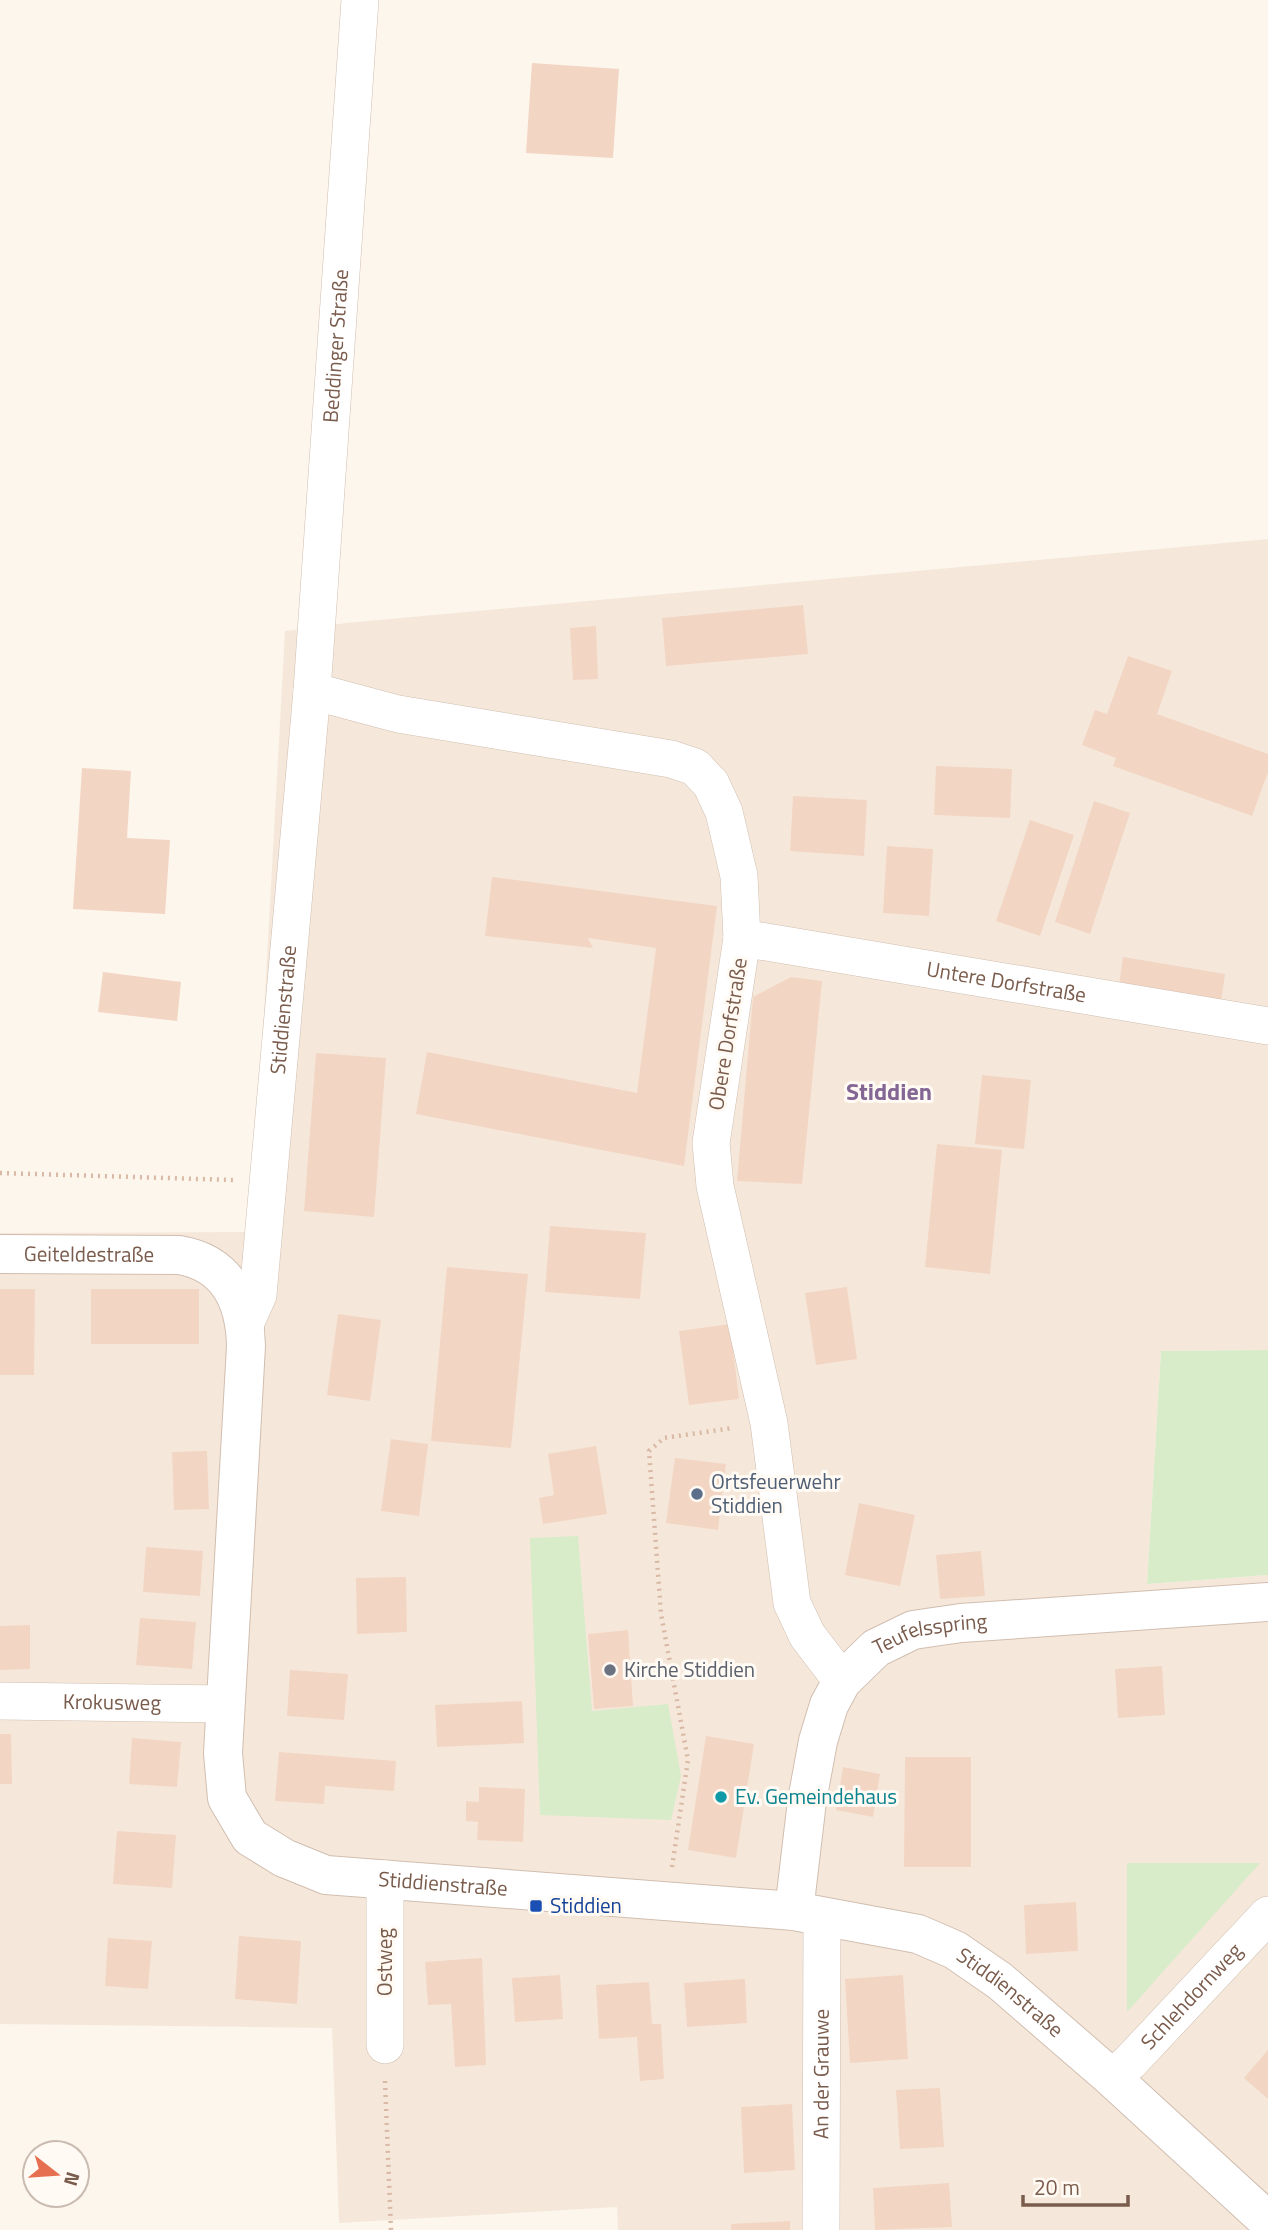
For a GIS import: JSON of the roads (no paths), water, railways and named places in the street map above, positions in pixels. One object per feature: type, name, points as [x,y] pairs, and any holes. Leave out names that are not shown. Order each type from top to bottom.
[{"type":"street","name":"Beddinger Straße","points":[[312,691],[360,0]]},
{"type":"street","name":"Obere Dorfstraße","points":[[312,691],[398,714],[671,759],[695,767],[711,783],[724,811],[739,876],[742,938],[711,1143],[715,1186],[769,1423],[792,1603],[807,1635],[842,1681]]},
{"type":"street","name":"Stiddienstraße","points":[[312,691],[258,1295],[246,1324],[225,1704],[223,1754],[227,1798],[250,1836],[284,1858],[326,1875],[808,1914],[918,1934],[955,1950],[1000,1981],[1112,2078],[1268,2221]]},
{"type":"street","name":"Untere Dorfstraße","points":[[742,938],[1268,1026]]},
{"type":"street","name":"Geiteldestraße","points":[[0,1254],[179,1255]]},
{"type":"street","name":"Stiddienstraße","points":[[179,1255],[199,1258],[216,1270],[231,1286],[246,1324]]},
{"type":"street","name":"Teufelsspring","points":[[808,1914],[807,1801],[818,1741],[829,1705],[842,1681],[876,1648],[913,1630],[961,1623],[1268,1602]]},
{"type":"street","name":"Krokusweg","points":[[0,1701],[225,1704]]},
{"type":"street","name":"Ostweg","points":[[384,1879],[384,2045]]},
{"type":"street","name":"An der Grauwe","points":[[808,1914],[821,2230]]},
{"type":"street","name":"Schlehdornweg","points":[[1112,2078],[1263,1929]]},
{"type":"place","name":"Ortsfeuerwehr Stiddien","points":[[697,1494]]},
{"type":"place","name":"Kirche Stiddien","points":[[610,1670]]},
{"type":"place","name":"Ev. Gemeindehaus","points":[[721,1797]]},
{"type":"place","name":"Stiddien","points":[[536,1906]]},
{"type":"district","name":"Stiddien","points":[[889,1092]]}]
